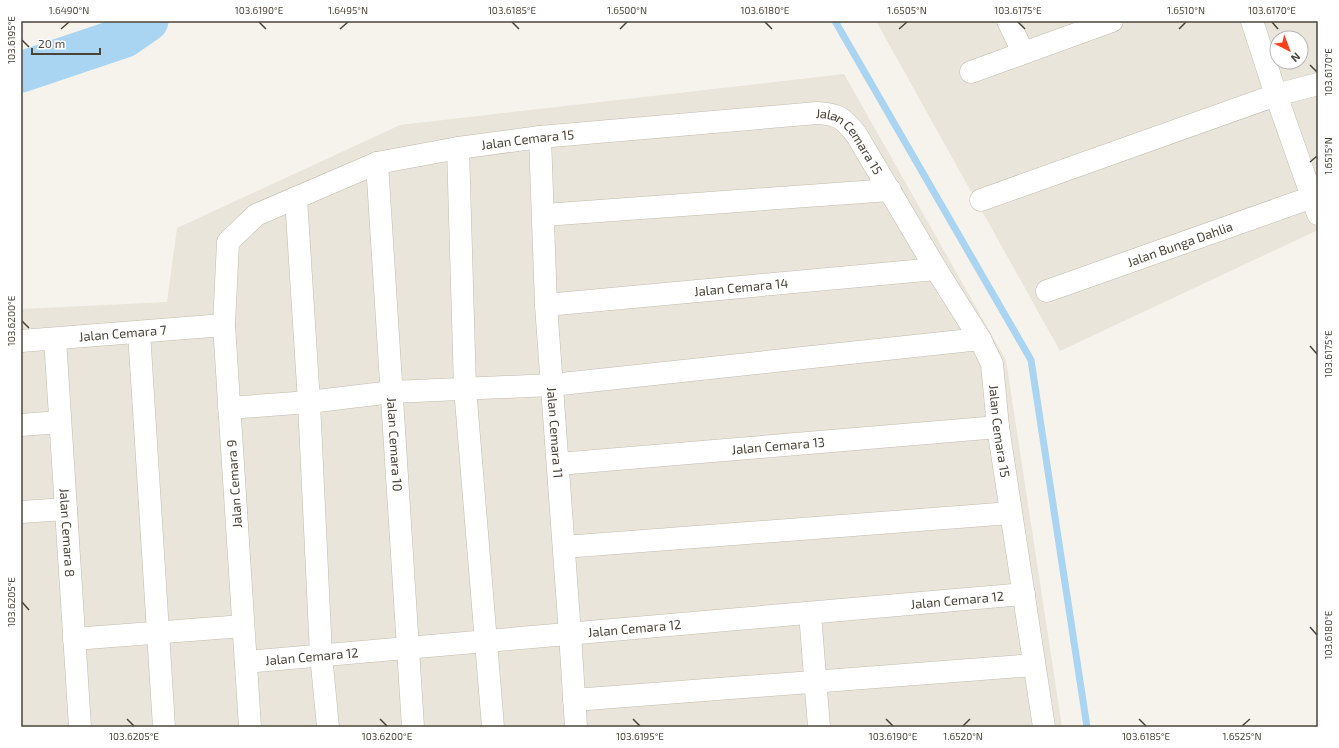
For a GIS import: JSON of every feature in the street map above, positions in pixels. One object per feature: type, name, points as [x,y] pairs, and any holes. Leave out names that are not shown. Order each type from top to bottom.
[{"type":"street","points":[[1008,21],[1023,52]]},
{"type":"street","points":[[971,72],[1112,21]]},
{"type":"street","points":[[1252,21],[1276,95],[1316,202]]},
{"type":"street","points":[[981,200],[1276,95],[1318,84]]},
{"type":"street","name":"Jalan Cemara 15","points":[[228,242],[256,215],[377,163],[458,148],[540,137],[810,114],[832,114],[846,122],[856,134],[936,269],[980,339],[992,364],[998,427],[1044,727]]},
{"type":"street","name":"Jalan Cemara 11","points":[[540,137],[544,215],[546,305],[576,727]]},
{"type":"street","points":[[458,148],[465,388],[493,727]]},
{"type":"street","name":"Jalan Cemara 10","points":[[377,163],[413,727]]},
{"type":"street","points":[[544,215],[890,190]]},
{"type":"street","points":[[296,198],[309,402],[321,655],[328,727]]},
{"type":"street","name":"Jalan Bunga Dahlia","points":[[1047,291],[1316,202]]},
{"type":"street","name":"Jalan Cemara 9","points":[[228,242],[224,324],[250,727]]},
{"type":"street","name":"Jalan Cemara 14","points":[[546,305],[936,269]]},
{"type":"street","name":"Jalan Cemara 7","points":[[21,341],[224,324]]},
{"type":"street","points":[[138,332],[164,727]]},
{"type":"street","name":"Jalan Cemara 8","points":[[55,338],[80,727]]},
{"type":"street","points":[[229,408],[309,402],[392,392],[552,385],[980,339]]},
{"type":"street","points":[[21,425],[60,422]]},
{"type":"street","name":"Jalan Cemara 13","points":[[558,464],[998,427]]},
{"type":"street","points":[[21,512],[66,509]]},
{"type":"street","points":[[564,547],[1011,513]]},
{"type":"street","name":"Jalan Cemara 12","points":[[246,662],[1024,594]]},
{"type":"street","points":[[810,613],[819,727]]},
{"type":"street","points":[[74,639],[158,631],[243,626]]},
{"type":"street","points":[[574,700],[1034,665]]},
{"type":"shaded area","points":[[876,21],[1318,21],[1318,230],[1060,351]]},
{"type":"shaded area","points":[[844,74],[1006,360],[1062,727],[21,727],[21,309],[167,302],[177,228],[400,125]]},
{"type":"waterway","points":[[21,72],[125,37],[148,21]]},
{"type":"waterway","points":[[835,21],[1031,360],[1087,727]]}]
